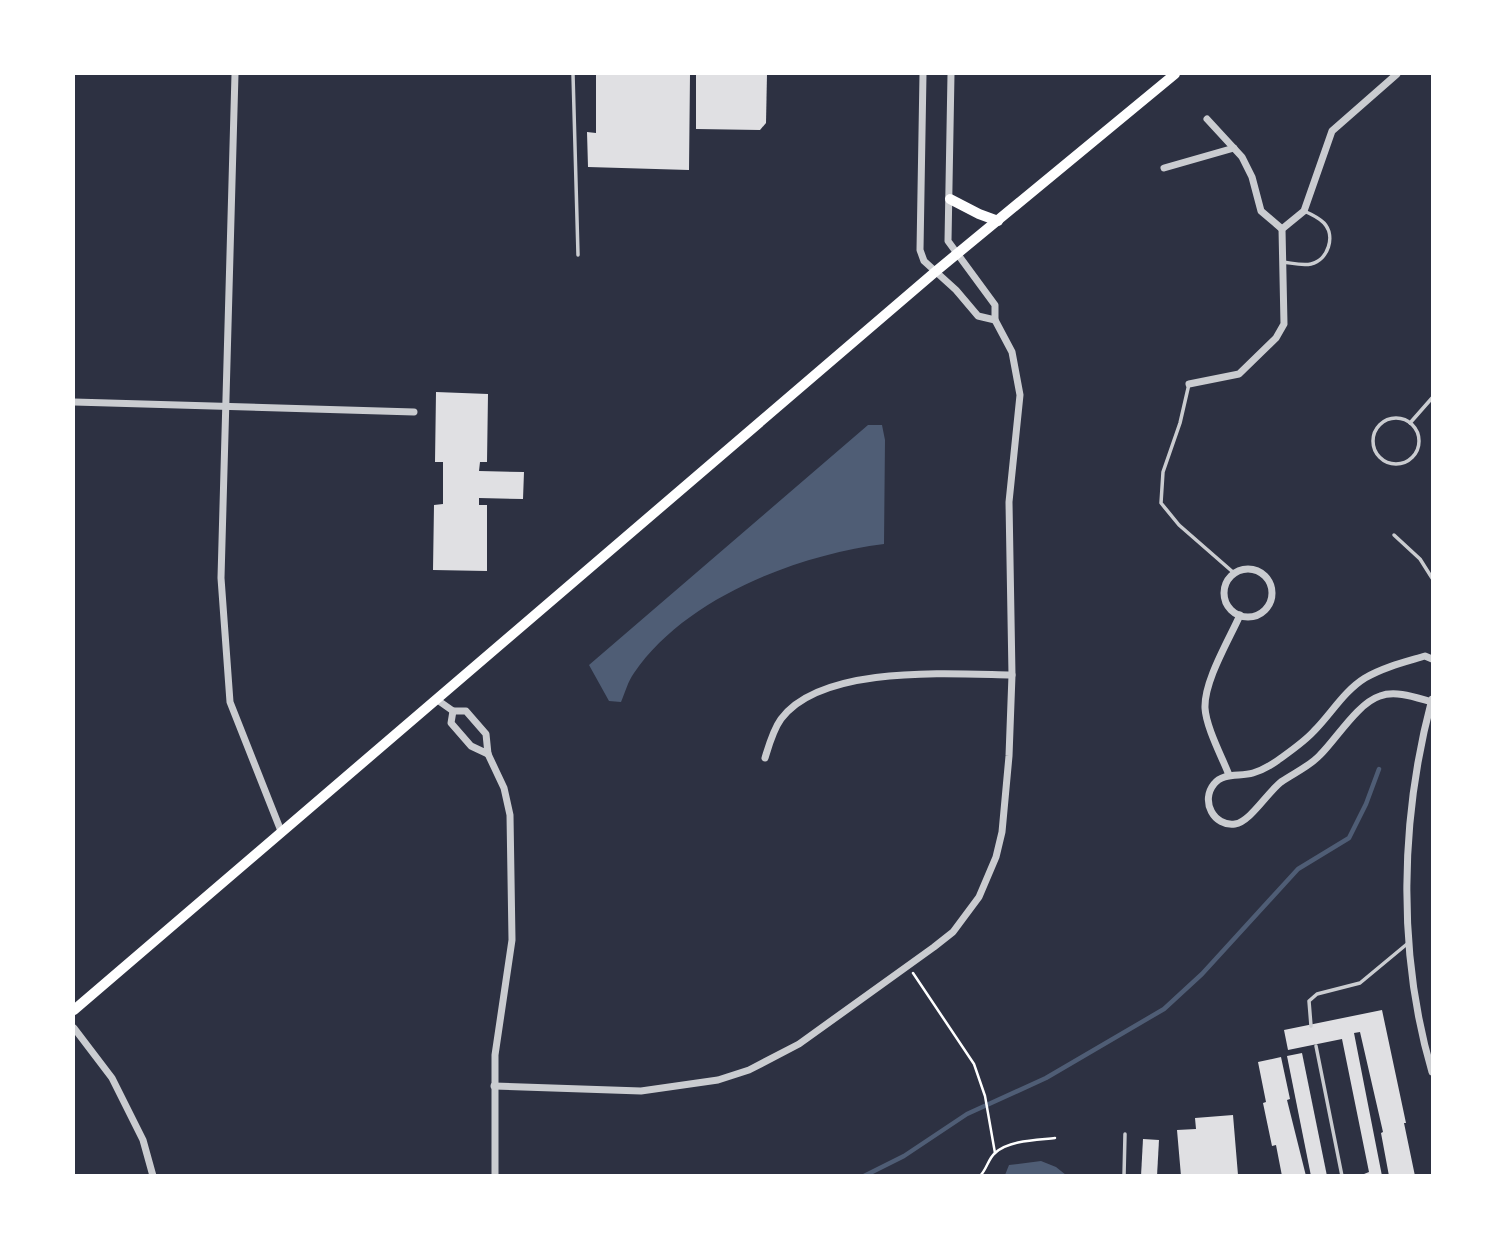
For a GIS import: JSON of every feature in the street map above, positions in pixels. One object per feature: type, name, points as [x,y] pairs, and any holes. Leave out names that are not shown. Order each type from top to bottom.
[{"type":"main road","points":[[74,1010],[956,254],[1175,74]]},
{"type":"main road","points":[[950,199],[998,221]]},
{"type":"street","points":[[235,74],[221,578],[230,702],[281,831]]},
{"type":"street","points":[[923,74],[920,250],[924,261],[956,290],[978,316],[995,320]]},
{"type":"street","points":[[494,1086],[641,1091],[718,1080],[749,1070],[799,1044],[909,967],[953,932],[983,888],[996,858],[1002,832],[1008,768],[1012,675],[1009,502],[1020,396],[1012,352],[995,320],[995,305],[947,241],[951,74]]},
{"type":"street","points":[[1282,229],[1304,211],[1332,131],[1397,74]]},
{"type":"street","points":[[1189,384],[1239,374],[1276,338],[1284,324],[1282,229],[1261,211],[1252,177],[1242,157],[1207,119]]},
{"type":"street","points":[[1164,168],[1234,148]]},
{"type":"street","points":[[74,402],[414,412]]},
{"type":"street","points":[[1240,569],[1256,569],[1268,578],[1271,585],[1268,607],[1255,616],[1240,615],[1228,607],[1225,585],[1234,573],[1240,569]]},
{"type":"street","points":[[1229,775],[1205,709],[1216,669],[1240,615]]},
{"type":"street","points":[[1433,659],[1425,656],[1385,668],[1364,679],[1348,692],[1313,733],[1280,758],[1256,772],[1229,775],[1214,784],[1210,792],[1209,808],[1218,821],[1233,824],[1248,819],[1273,788],[1318,757],[1371,700],[1382,694],[1432,700],[1412,798],[1408,860],[1408,943],[1421,1033],[1433,1072]]},
{"type":"street","points":[[765,758],[775,729],[783,717],[803,701],[837,686],[884,676],[1012,675]]},
{"type":"street","points":[[436,699],[453,711],[466,711],[486,734],[488,754],[504,788],[510,815],[512,940],[495,1055],[495,1175]]},
{"type":"street","points":[[453,711],[452,723],[471,746],[488,754]]},
{"type":"street","points":[[74,1028],[111,1078],[143,1140],[153,1175]]},
{"type":"lane","points":[[573,74],[578,255]]},
{"type":"lane","points":[[1283,262],[1311,264],[1327,253],[1327,228],[1322,221],[1304,211]]},
{"type":"lane","points":[[1189,384],[1180,423],[1163,472],[1161,503],[1179,525],[1234,573]]},
{"type":"lane","points":[[1410,423],[1433,398]]},
{"type":"lane","points":[[1396,418],[1410,423],[1420,442],[1414,456],[1401,464],[1393,465],[1379,457],[1373,443],[1377,428],[1388,419],[1396,418]]},
{"type":"lane","points":[[1394,535],[1420,559],[1433,578]]},
{"type":"lane","points":[[1311,1026],[1309,1002],[1317,994],[1360,983],[1408,943]]},
{"type":"lane","points":[[1315,1046],[1342,1175]]},
{"type":"lane","points":[[1124,1175],[1125,1135]]},
{"type":"path","points":[[909,967],[974,1064],[985,1096],[995,1153]]},
{"type":"path","points":[[980,1175],[1002,1147],[1055,1139]]},
{"type":"water","points":[[868,425],[882,425],[885,440],[884,544],[815,558],[745,584],[713,602],[682,623],[656,646],[632,676],[621,702],[609,701],[589,665]]},
{"type":"water","points":[[1041,1161],[1066,1175],[1005,1175],[1009,1165]]},
{"type":"building","points":[[596,74],[690,74],[689,170],[588,167],[587,132],[596,133]]},
{"type":"building","points":[[696,74],[767,74],[766,123],[760,130],[696,129]]},
{"type":"building","points":[[436,392],[488,394],[487,462],[480,462],[479,471],[524,472],[523,499],[479,498],[479,505],[487,505],[487,571],[433,570],[434,505],[443,504],[443,462],[435,462]]},
{"type":"building","points":[[1382,1010],[1415,1176],[1389,1176],[1381,1133],[1383,1132],[1360,1032],[1354,1033],[1382,1176],[1359,1176],[1369,1172],[1342,1039],[1288,1050],[1284,1030]]},
{"type":"building","points":[[1302,1053],[1327,1176],[1311,1176],[1287,1056]]},
{"type":"building","points":[[1281,1057],[1290,1099],[1287,1100],[1306,1176],[1282,1176],[1276,1145],[1272,1146],[1258,1062]]},
{"type":"building","points":[[1233,1115],[1238,1175],[1181,1176],[1177,1130],[1196,1129],[1195,1118]]},
{"type":"building","points":[[1143,1139],[1159,1140],[1157,1176],[1141,1176]]},
{"type":"waterway","points":[[864,1176],[904,1156],[967,1114],[1046,1078],[1164,1009],[1202,974],[1298,869],[1349,838],[1379,769]]}]
